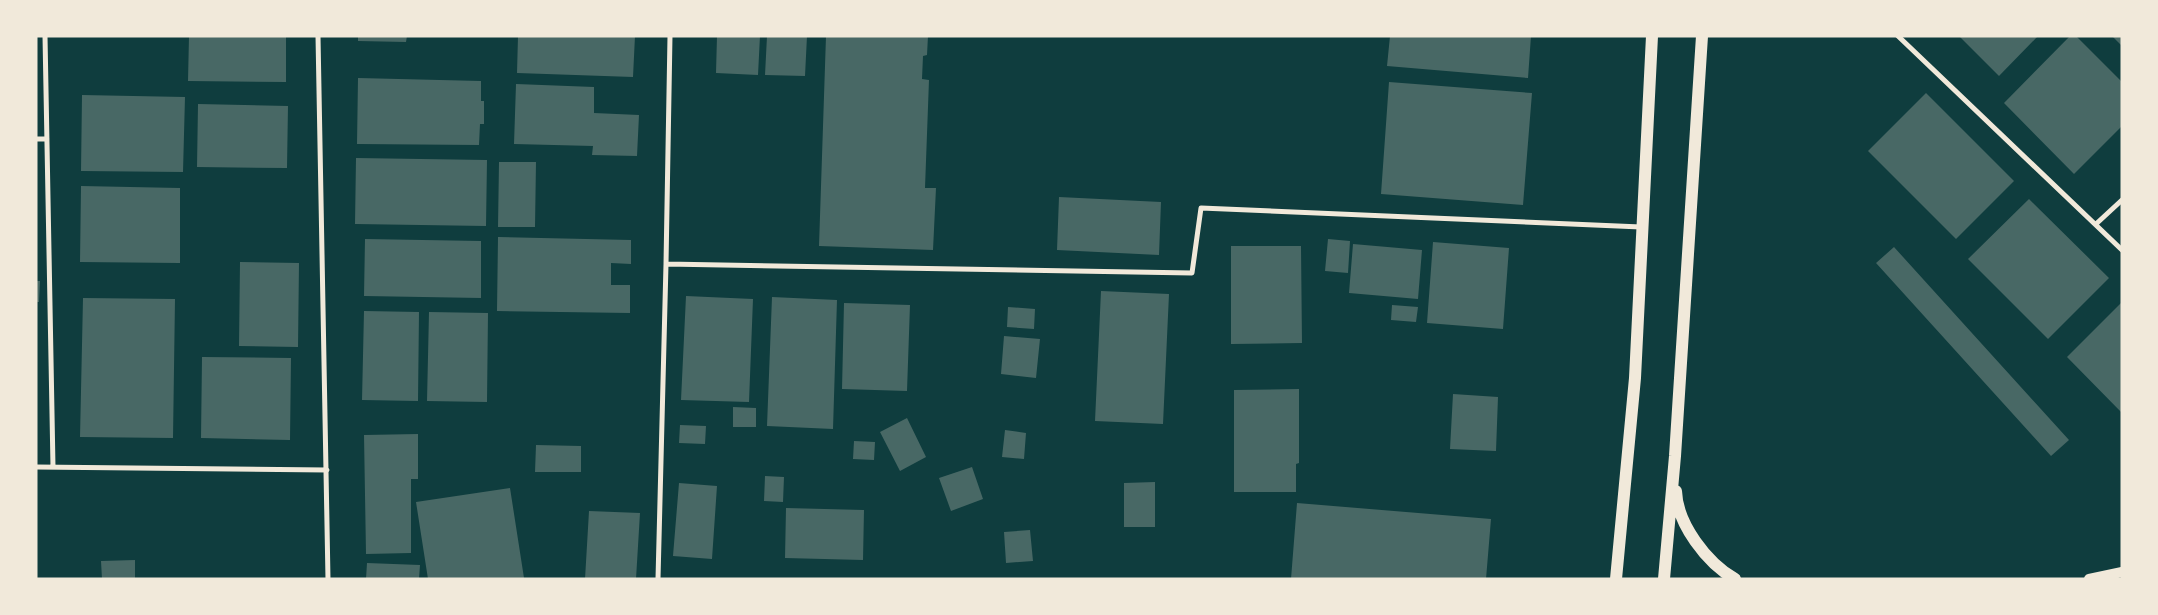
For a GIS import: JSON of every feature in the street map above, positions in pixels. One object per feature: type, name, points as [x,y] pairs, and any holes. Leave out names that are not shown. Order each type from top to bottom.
[{"type":"main road","points":[[1616,579],[1635,378],[1652,36]]},
{"type":"main road","points":[[1664,579],[1675,456],[1702,36]]},
{"type":"main road","points":[[1675,456],[1676,499],[1692,538],[1720,570],[1735,579]]},
{"type":"main road","points":[[2089,579],[2122,572]]},
{"type":"street","points":[[45,36],[53,467]]},
{"type":"street","points":[[318,36],[328,579]]},
{"type":"street","points":[[658,579],[670,36]]},
{"type":"street","points":[[1898,36],[2122,250]]},
{"type":"street","points":[[36,139],[47,139]]},
{"type":"street","points":[[2096,224],[2122,200]]},
{"type":"street","points":[[666,264],[1192,273],[1201,208],[1642,227]]},
{"type":"street","points":[[36,467],[327,470]]},
{"type":"building","points":[[189,36],[286,36],[286,82],[188,81]]},
{"type":"building","points":[[358,36],[407,36],[406,42],[358,41]]},
{"type":"building","points":[[518,36],[635,36],[633,77],[517,73]]},
{"type":"building","points":[[717,36],[760,36],[758,75],[716,73]]},
{"type":"building","points":[[767,36],[807,36],[805,76],[765,75]]},
{"type":"building","points":[[826,36],[928,36],[927,55],[923,56],[922,79],[929,80],[925,188],[936,188],[933,250],[819,246]]},
{"type":"building","points":[[1390,36],[1531,36],[1528,78],[1387,66]]},
{"type":"building","points":[[1959,36],[2038,36],[1999,76]]},
{"type":"building","points":[[2070,36],[2076,36],[2122,82],[2122,126],[2074,174],[2004,103]]},
{"type":"building","points":[[2112,36],[2122,36],[2122,46]]},
{"type":"building","points":[[358,78],[481,81],[481,101],[484,101],[484,124],[480,124],[479,145],[357,144]]},
{"type":"building","points":[[1389,82],[1532,93],[1523,205],[1381,194]]},
{"type":"building","points":[[516,84],[594,87],[594,113],[639,115],[637,156],[592,155],[593,146],[514,144]]},
{"type":"building","points":[[1926,93],[2014,181],[1956,239],[1868,151]]},
{"type":"building","points":[[82,95],[185,97],[183,172],[81,171]]},
{"type":"building","points":[[198,104],[288,106],[287,168],[197,167]]},
{"type":"building","points":[[356,158],[487,160],[486,226],[355,224]]},
{"type":"building","points":[[499,162],[536,162],[535,227],[498,227]]},
{"type":"building","points":[[81,186],[180,188],[180,263],[80,262]]},
{"type":"building","points":[[1059,197],[1161,202],[1159,255],[1057,250]]},
{"type":"building","points":[[2029,199],[2109,278],[2048,339],[1968,259]]},
{"type":"building","points":[[498,237],[631,240],[631,264],[611,263],[611,285],[630,285],[630,313],[497,311]]},
{"type":"building","points":[[365,239],[481,241],[481,298],[364,296]]},
{"type":"building","points":[[1328,239],[1350,241],[1348,273],[1325,271]]},
{"type":"building","points":[[1433,242],[1509,248],[1503,329],[1427,323]]},
{"type":"building","points":[[1353,244],[1422,250],[1418,299],[1349,293]]},
{"type":"building","points":[[1231,246],[1301,246],[1302,343],[1231,344]]},
{"type":"building","points":[[1894,247],[2069,440],[2051,456],[1876,263]]},
{"type":"building","points":[[240,262],[299,263],[298,347],[239,346]]},
{"type":"building","points":[[36,281],[40,281],[39,302],[36,302]]},
{"type":"building","points":[[1101,291],[1169,294],[1163,424],[1095,421]]},
{"type":"building","points":[[686,296],[753,299],[749,402],[681,400]]},
{"type":"building","points":[[772,297],[837,300],[833,429],[767,426]]},
{"type":"building","points":[[83,298],[175,299],[173,438],[80,437]]},
{"type":"building","points":[[2122,302],[2122,413],[2067,357]]},
{"type":"building","points":[[844,303],[910,305],[907,391],[842,389]]},
{"type":"building","points":[[1392,305],[1418,307],[1416,322],[1391,320]]},
{"type":"building","points":[[1008,307],[1035,309],[1034,329],[1007,327]]},
{"type":"building","points":[[364,311],[419,312],[418,401],[362,400]]},
{"type":"building","points":[[429,312],[488,313],[487,402],[427,401]]},
{"type":"building","points":[[1004,336],[1040,339],[1036,378],[1001,374]]},
{"type":"building","points":[[202,357],[291,358],[290,440],[201,438]]},
{"type":"building","points":[[1299,389],[1299,463],[1296,464],[1296,492],[1234,492],[1234,390]]},
{"type":"building","points":[[1453,394],[1498,397],[1496,451],[1450,449]]},
{"type":"building","points":[[733,407],[756,408],[756,427],[733,427]]},
{"type":"building","points":[[907,418],[926,457],[900,471],[880,432]]},
{"type":"building","points":[[680,425],[706,426],[705,444],[679,443]]},
{"type":"building","points":[[1005,430],[1026,433],[1024,459],[1002,457]]},
{"type":"building","points":[[418,434],[418,479],[411,479],[411,553],[366,554],[364,435]]},
{"type":"building","points":[[854,441],[875,442],[874,460],[853,459]]},
{"type":"building","points":[[536,445],[581,446],[581,472],[535,472]]},
{"type":"building","points":[[972,467],[983,499],[951,511],[939,478]]},
{"type":"building","points":[[765,476],[784,477],[783,502],[764,501]]},
{"type":"building","points":[[1155,482],[1155,527],[1124,527],[1124,483]]},
{"type":"building","points":[[679,483],[717,486],[712,559],[673,556]]},
{"type":"building","points":[[510,488],[524,578],[428,579],[416,502]]},
{"type":"building","points":[[1297,503],[1491,519],[1486,579],[1291,579]]},
{"type":"building","points":[[786,508],[864,510],[863,560],[785,558]]},
{"type":"building","points":[[589,511],[640,513],[636,579],[585,579]]},
{"type":"building","points":[[1030,530],[1033,561],[1006,563],[1004,532]]},
{"type":"building","points":[[135,560],[135,579],[102,579],[101,561]]},
{"type":"building","points":[[367,563],[420,565],[419,579],[366,579]]}]
